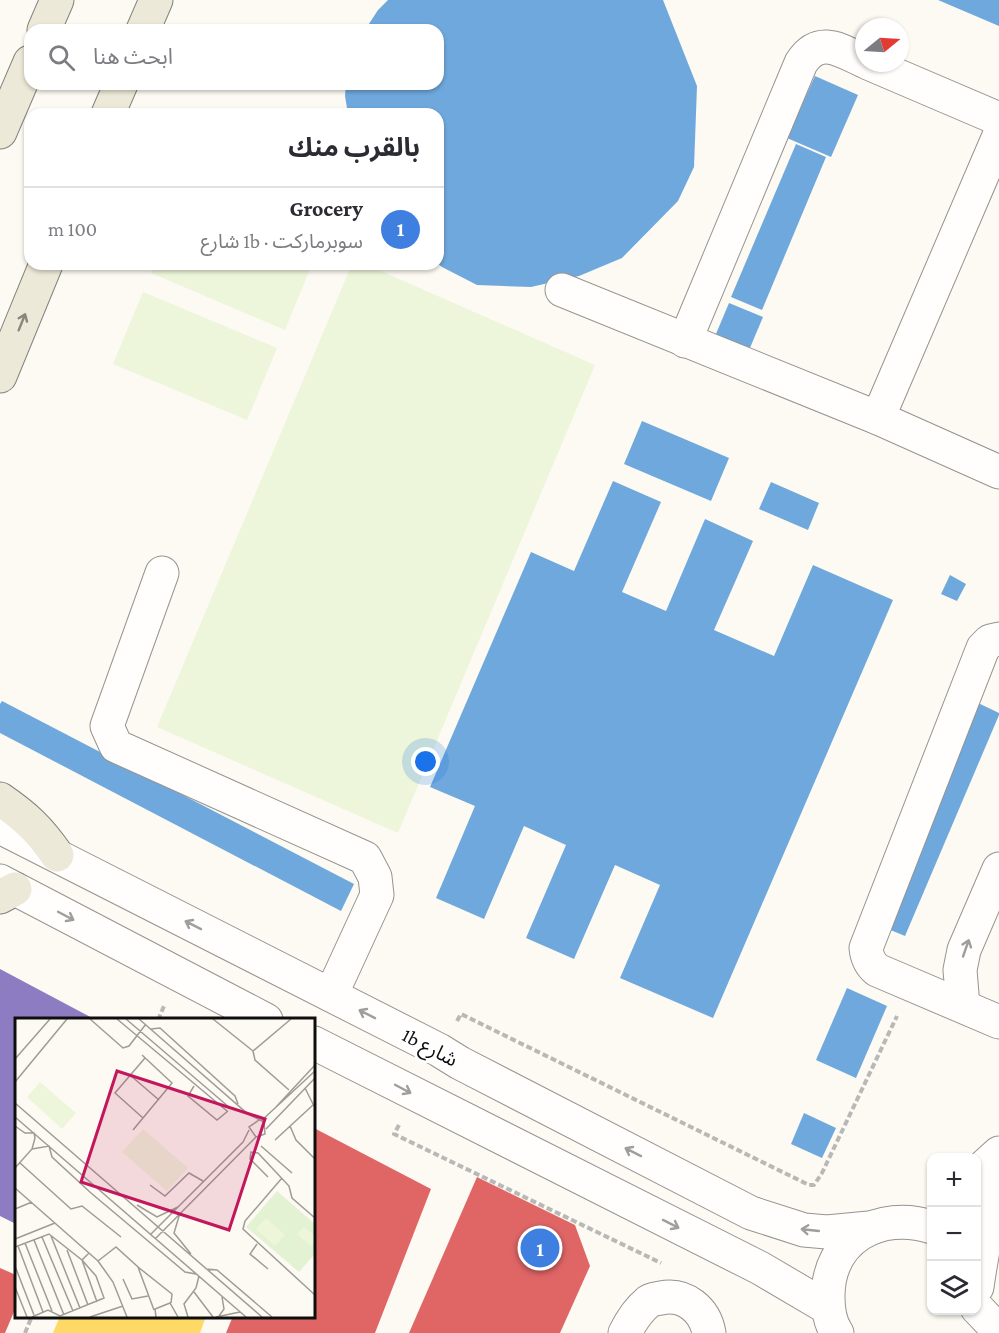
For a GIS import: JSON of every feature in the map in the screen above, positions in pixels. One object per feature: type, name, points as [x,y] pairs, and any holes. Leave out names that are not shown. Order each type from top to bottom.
[{"type":"main road","points":[[47,24],[57,0]]},
{"type":"main road","points":[[146,24],[156,0]]},
{"type":"main road","points":[[0,132],[24,76]]},
{"type":"main road","points":[[111,108],[118,90]]},
{"type":"main road","points":[[0,376],[44,270]]},
{"type":"main road","points":[[0,799],[28,819],[57,855]]},
{"type":"street","points":[[686,341],[801,63],[807,54],[816,48],[826,46],[855,57]]},
{"type":"street","points":[[889,72],[999,119]]},
{"type":"street","points":[[878,418],[999,136]]},
{"type":"street","points":[[562,290],[878,418],[999,472]]},
{"type":"street","points":[[162,573],[107,726],[116,746],[365,858],[375,877],[377,895],[331,995]]},
{"type":"street","points":[[999,639],[990,641],[983,648],[866,948],[866,957],[877,970],[999,1022]]},
{"type":"street","name":"1b شارع","points":[[0,827],[439,1050],[751,1213],[804,1230],[827,1232],[882,1225]]},
{"type":"street","points":[[963,1006],[960,970],[964,950],[999,868]]},
{"type":"street","points":[[5,889],[262,1018]]},
{"type":"street","points":[[315,1044],[760,1268],[832,1321]]},
{"type":"street","points":[[981,1169],[999,1153]]},
{"type":"street","points":[[981,1261],[987,1224],[999,1185]]},
{"type":"street","points":[[832,1321],[828,1284],[835,1261],[849,1242],[927,1204]]},
{"type":"street","points":[[882,1225],[915,1221],[927,1225]]},
{"type":"street","points":[[625,1333],[633,1316],[650,1300],[671,1296],[693,1304],[707,1321],[709,1333]]},
{"type":"street","points":[[981,1314],[999,1331]]},
{"type":"street","points":[[969,1333],[975,1315]]},
{"type":"path","points":[[439,1050],[461,1014],[808,1185],[814,1185],[827,1163],[912,985]]},
{"type":"path","points":[[416,1095],[394,1134],[666,1266]]},
{"type":"path","points":[[25,1333],[32,1318]]},
{"type":"green space","points":[[152,270],[310,270],[285,330],[151,273]]},
{"type":"green space","points":[[349,270],[379,270],[595,365],[398,833],[157,727]]},
{"type":"green space","points":[[143,292],[277,348],[247,420],[113,364]]},
{"type":"building: سكن","points":[[59,1318],[205,1318],[200,1333],[53,1333]]},
{"type":"building: متاجر","points":[[315,1129],[431,1189],[375,1333],[226,1333],[232,1318],[315,1318]]},
{"type":"building: متاجر","points":[[477,1177],[575,1225],[590,1266],[560,1333],[409,1333]]},
{"type":"building: متاجر","points":[[0,1268],[15,1275],[15,1309],[5,1333],[0,1333]]},
{"type":"building: مكاتب","points":[[0,969],[92,1018],[15,1018],[15,1224],[0,1216]]},
{"type":"building: مدارس","points":[[388,0],[663,0],[697,86],[694,167],[678,201],[622,258],[579,276],[531,287],[477,285],[444,268],[444,108],[347,108],[345,96],[346,90],[444,90],[444,24],[369,24]]},
{"type":"building: مدارس","points":[[938,0],[999,0],[999,26]]},
{"type":"building: مدارس","points":[[815,76],[858,95],[831,157],[787,138]]},
{"type":"building: مدارس","points":[[796,144],[826,157],[762,310],[731,297]]},
{"type":"building: مدارس","points":[[729,303],[763,317],[747,355],[713,341]]},
{"type":"building: مدارس","points":[[642,421],[729,458],[711,501],[624,464]]},
{"type":"building: مدارس","points":[[613,481],[661,502],[622,592],[666,611],[705,519],[753,541],[714,630],[774,656],[813,565],[893,600],[713,1018],[620,978],[660,885],[615,865],[574,959],[526,938],[566,845],[524,826],[484,919],[436,898],[475,806],[430,787],[531,552],[574,571]]},
{"type":"building: مدارس","points":[[771,482],[819,503],[808,530],[759,509]]},
{"type":"building: مدارس","points":[[950,575],[966,584],[957,601],[941,594]]},
{"type":"building: مدارس","points":[[2,701],[354,884],[341,911],[0,733],[0,704]]},
{"type":"building: مدارس","points":[[976,702],[999,715],[905,936],[881,926]]},
{"type":"building: مدارس","points":[[847,988],[887,1006],[856,1078],[816,1060]]},
{"type":"building: مدارس","points":[[804,1113],[836,1128],[822,1158],[791,1144]]},
{"type":"place","name":"Grocery","points":[[540,1248]]}]
